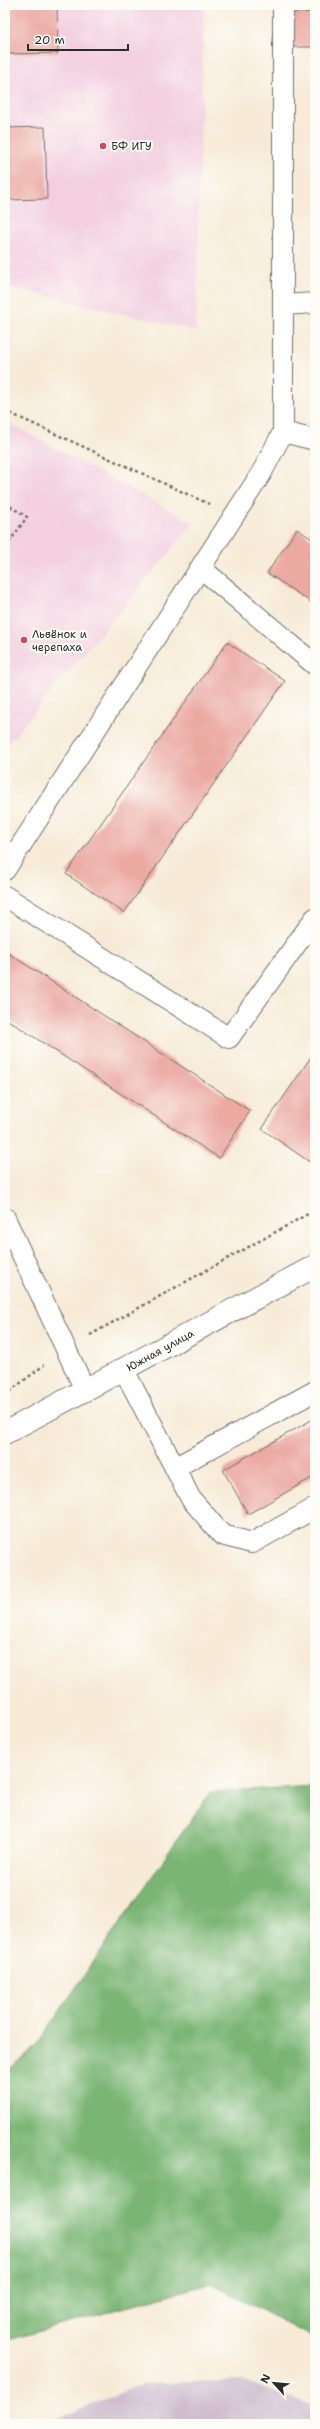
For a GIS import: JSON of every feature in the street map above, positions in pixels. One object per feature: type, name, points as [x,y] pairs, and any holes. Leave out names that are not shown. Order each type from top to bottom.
[{"type":"street","name":"Южная улица","points":[[5,1433],[315,1266]]},
{"type":"lane","points":[[5,870],[261,474],[283,432],[283,5]]},
{"type":"lane","points":[[283,304],[315,303]]},
{"type":"lane","points":[[283,432],[315,440]]},
{"type":"lane","points":[[201,568],[315,665]]},
{"type":"lane","points":[[5,896],[230,1038],[315,918]]},
{"type":"lane","points":[[5,1218],[85,1390]]},
{"type":"lane","points":[[124,1370],[176,1467],[191,1499],[222,1535],[252,1543],[315,1508]]},
{"type":"lane","points":[[176,1467],[315,1391]]},
{"type":"path","points":[[5,411],[234,516]]},
{"type":"path","points":[[5,503],[27,517],[5,548]]},
{"type":"path","points":[[5,1395],[66,1348],[315,1210]]},
{"type":"shaded area","name":"БФ ИГУ","points":[[5,5],[204,5],[196,331],[5,286]]},
{"type":"shaded area","points":[[5,421],[194,523],[5,747]]},
{"type":"shaded area","points":[[242,2381],[315,2406],[315,2424],[46,2424],[144,2383]]},
{"type":"green space","points":[[315,1786],[315,2339],[212,2283],[5,2341],[5,2073],[35,2047],[210,1792]]},
{"type":"building","points":[[5,5],[57,5],[58,53],[5,54]]},
{"type":"building","points":[[315,12],[315,47],[287,47],[286,13]]},
{"type":"building","points":[[45,127],[47,199],[5,200],[5,128]]},
{"type":"building","points":[[297,529],[315,541],[315,605],[267,573]]},
{"type":"building","points":[[227,642],[285,681],[124,913],[66,874]]},
{"type":"building","points":[[5,951],[250,1111],[219,1158],[5,1018]]},
{"type":"building","points":[[315,1051],[315,1164],[314,1165],[262,1129]]},
{"type":"building","points":[[315,1418],[315,1476],[248,1514],[223,1470]]},
{"type":"place","name":"БФ ИГУ","points":[[103,146]]},
{"type":"place","name":"Львёнок и черепаха","points":[[24,640]]}]
